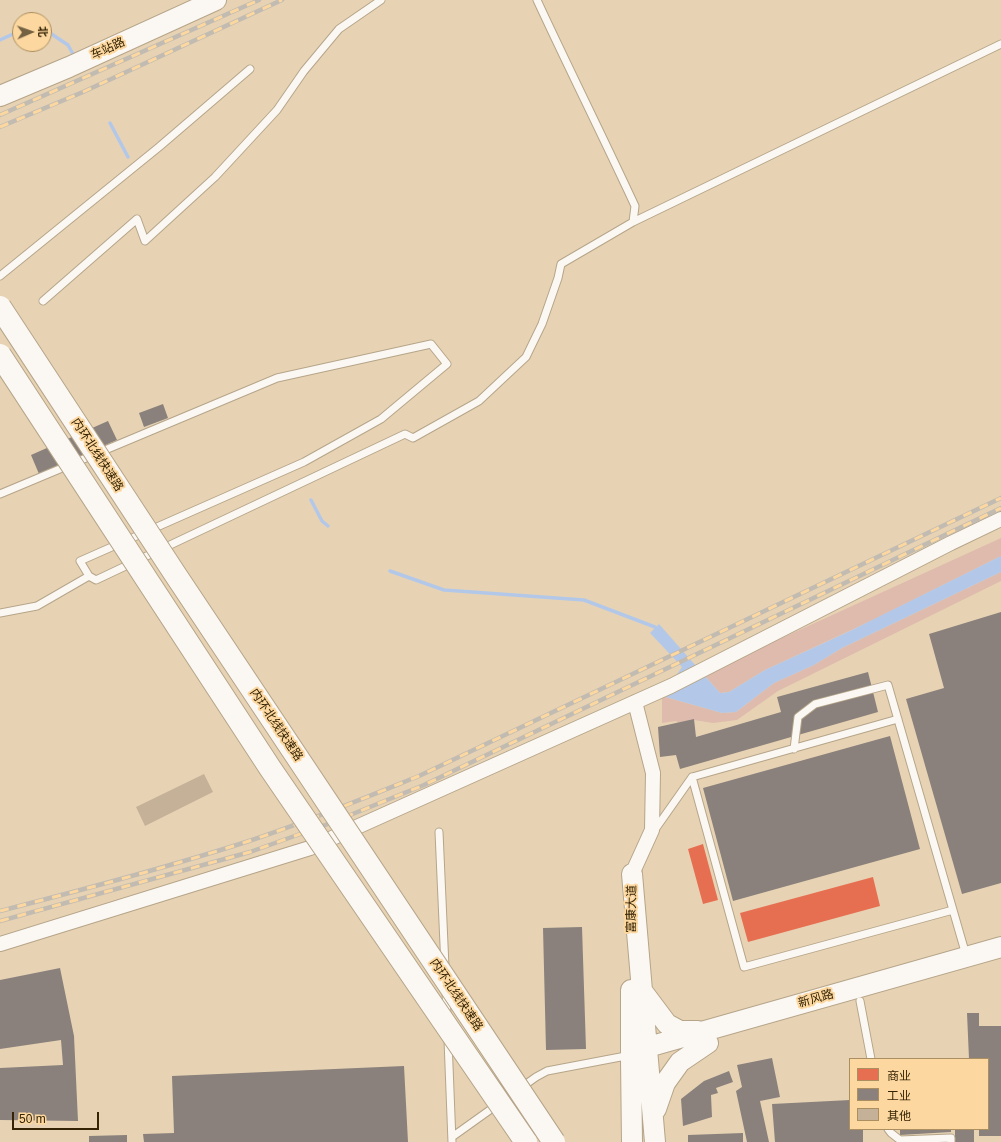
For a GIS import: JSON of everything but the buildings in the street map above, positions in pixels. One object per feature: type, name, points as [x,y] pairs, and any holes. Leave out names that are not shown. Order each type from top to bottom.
[{"type":"highway","name":"内环北线快速路","points":[[0,307],[175,574],[554,1142]]},
{"type":"highway","name":"内环北线快速路","points":[[0,355],[270,768],[526,1142]]},
{"type":"main road","name":"车站路","points":[[0,96],[69,67],[216,0]]},
{"type":"main road","name":"富康大道","points":[[632,874],[643,992],[632,1142]]},
{"type":"main road","name":"富康大道","points":[[632,874],[638,1054],[653,1117],[655,1142]]},
{"type":"main road","name":"新风路","points":[[706,1037],[1001,947]]},
{"type":"main road","name":"新风路","points":[[638,1054],[860,1000],[1001,961]]},
{"type":"main road","points":[[643,992],[667,1024],[680,1031],[706,1037]]},
{"type":"main road","points":[[653,1117],[665,1083],[680,1062],[706,1037]]},
{"type":"street","points":[[0,944],[310,848],[678,683],[951,543],[1001,519]]},
{"type":"street","points":[[632,874],[652,830],[653,773],[635,702]]},
{"type":"lane","points":[[43,300],[137,219],[145,241],[215,177],[272,116],[304,71],[339,29],[381,0]]},
{"type":"lane","points":[[537,0],[635,206],[633,222]]},
{"type":"lane","points":[[0,494],[277,378],[431,344],[447,364],[381,419],[304,462],[80,561],[89,576],[96,580],[405,434],[413,438],[478,401],[526,357],[542,324],[558,278],[561,264],[633,222],[1001,44]]},
{"type":"lane","points":[[0,276],[159,147],[250,69]]},
{"type":"lane","points":[[0,613],[37,606],[89,576]]},
{"type":"lane","points":[[794,749],[798,717],[815,704],[888,685],[966,957]]},
{"type":"lane","points":[[649,838],[692,777],[898,719]]},
{"type":"lane","points":[[692,777],[744,967],[953,910]]},
{"type":"lane","points":[[439,832],[452,1139]]},
{"type":"lane","points":[[860,1000],[871,1058]]},
{"type":"lane","points":[[452,1139],[536,1077],[547,1071],[638,1054]]},
{"type":"lane","points":[[888,1130],[890,1133],[900,1140],[917,1141],[951,1138],[951,1142]]},
{"type":"shaded area","points":[[1001,538],[1001,556],[873,620],[765,670],[729,692],[720,693],[703,674]]},
{"type":"shaded area","points":[[1001,572],[1001,581],[778,691],[737,720],[713,723],[694,720],[678,723],[676,721],[662,723],[662,696],[722,713],[736,712],[774,683],[814,665],[842,648]]},
{"type":"water","points":[[1001,556],[1001,572],[842,648],[814,665],[774,683],[736,712],[722,713],[662,696],[682,667],[650,633],[659,624],[720,693],[729,692],[765,670],[852,630]]},
{"type":"waterway","points":[[52,34],[68,45],[73,54]]},
{"type":"waterway","points":[[0,40],[12,35]]},
{"type":"waterway","points":[[110,123],[128,157]]},
{"type":"waterway","points":[[311,500],[322,521],[328,526]]},
{"type":"waterway","points":[[390,571],[444,590],[584,600],[655,627],[657,632]]},
{"type":"railway","points":[[0,115],[259,0]]},
{"type":"railway","points":[[0,127],[83,92],[282,0]]},
{"type":"railway","points":[[0,911],[185,861],[268,835],[419,776],[1001,498]]},
{"type":"railway","points":[[0,921],[250,852],[328,824],[424,785],[1001,508]]}]
